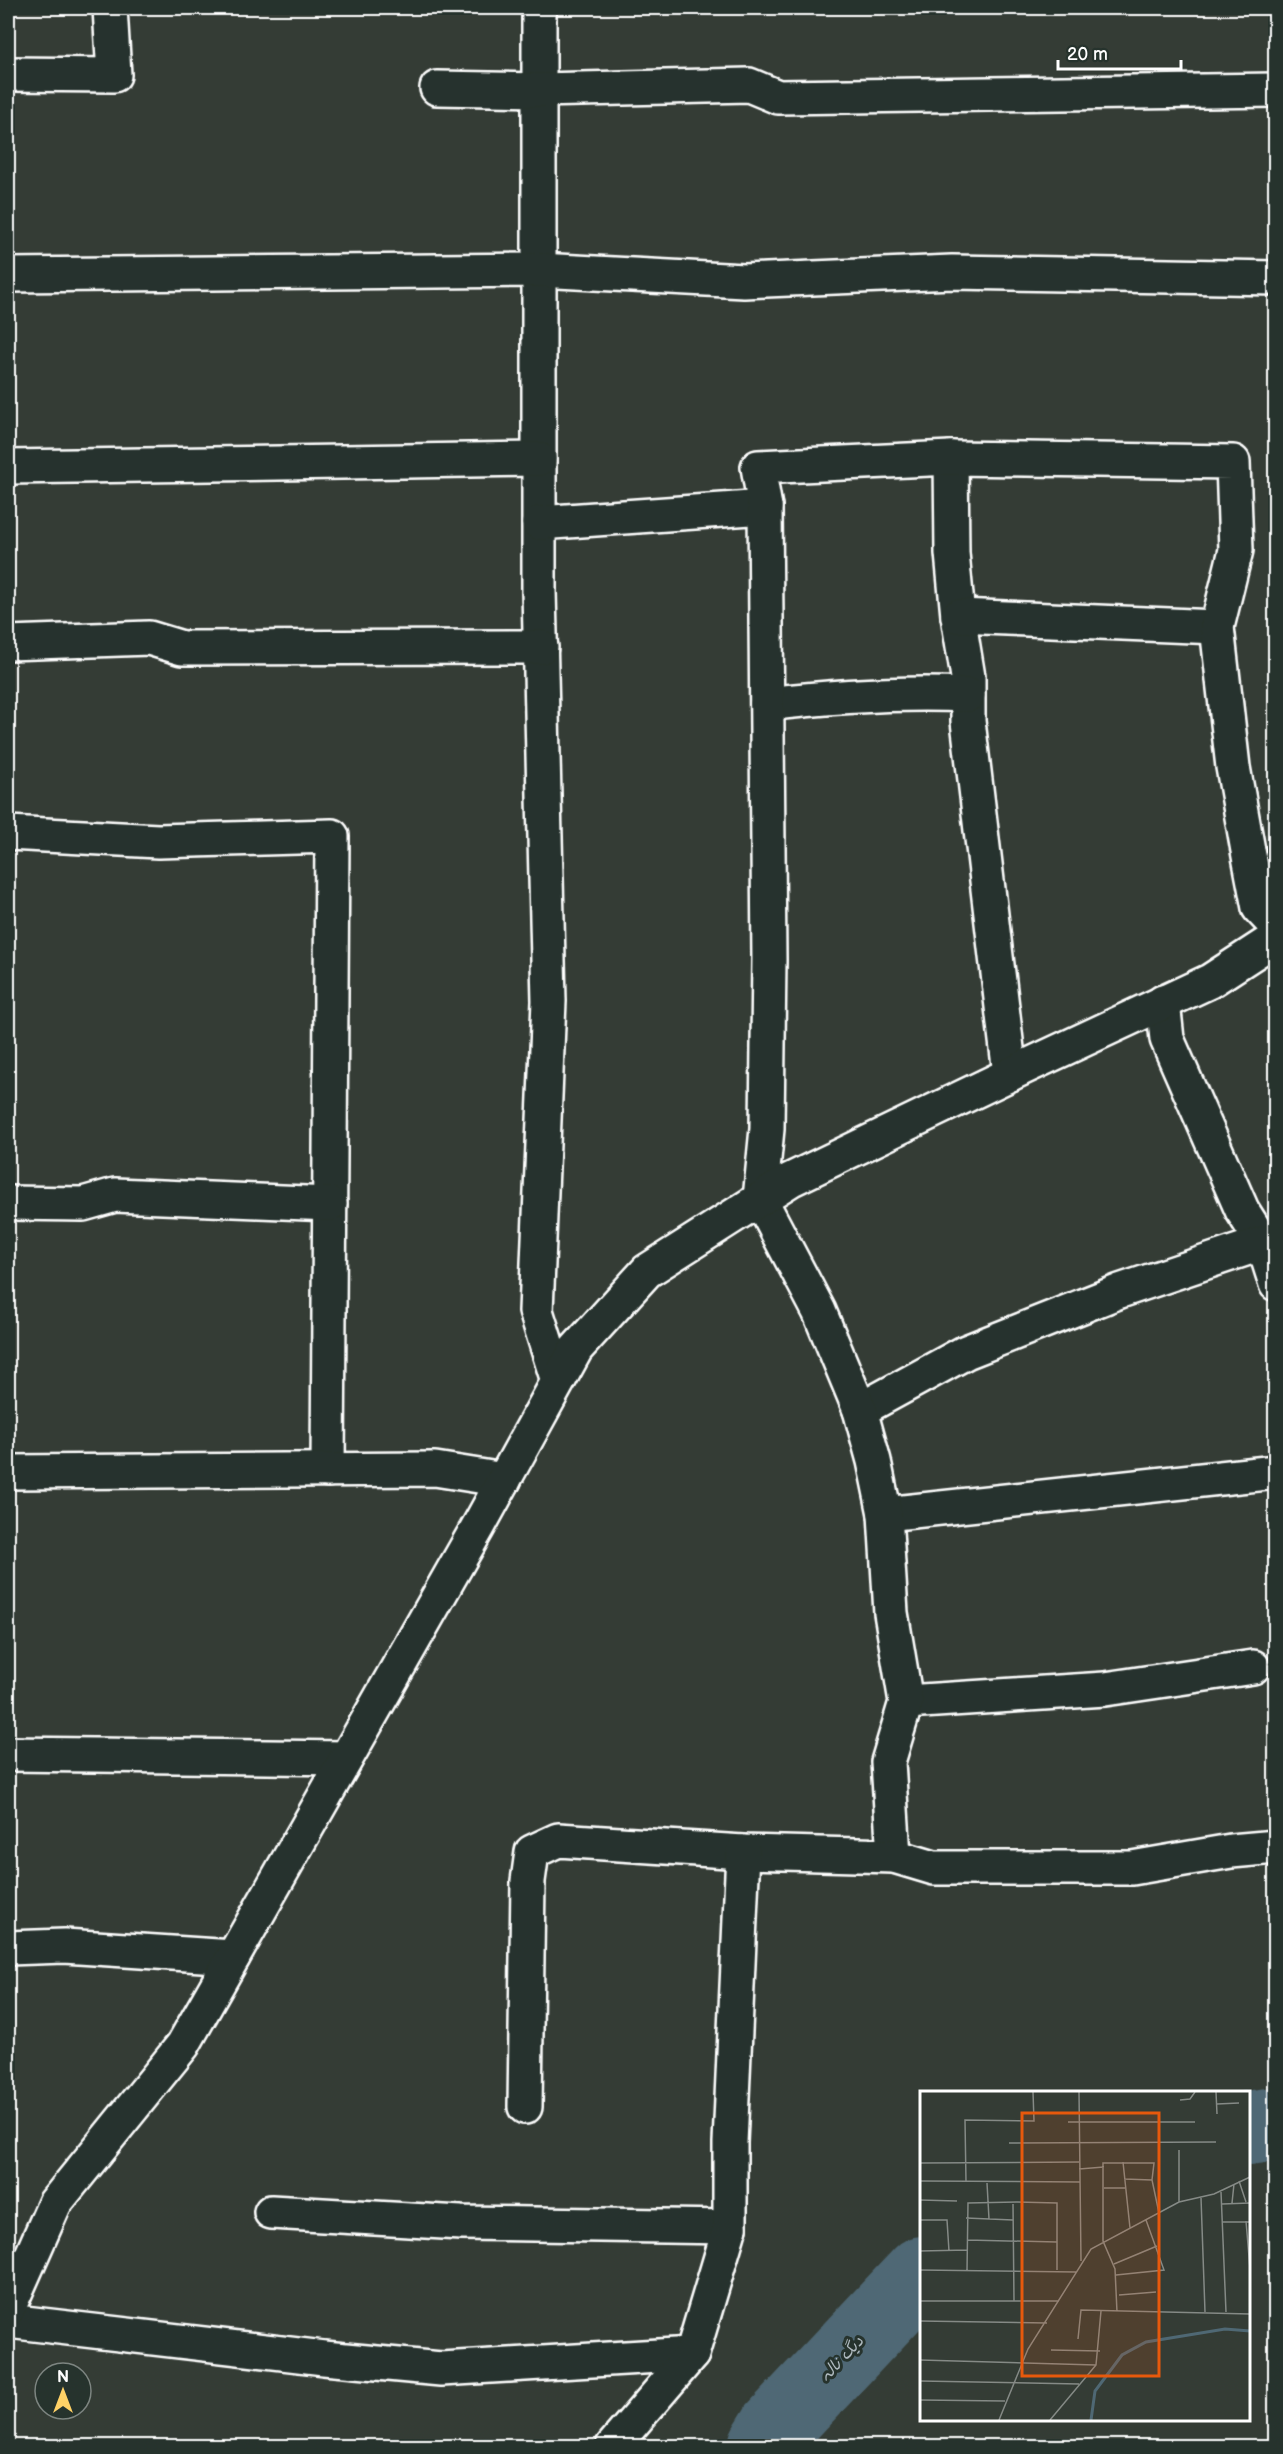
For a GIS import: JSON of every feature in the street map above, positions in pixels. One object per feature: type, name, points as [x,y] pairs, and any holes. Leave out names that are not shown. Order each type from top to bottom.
[{"type":"street","points":[[8,74],[114,75],[110,8]]},
{"type":"street","points":[[538,8],[539,523],[549,1001],[537,1311],[558,1381]]},
{"type":"street","points":[[437,88],[539,90],[748,85],[778,97],[1275,90]]},
{"type":"street","points":[[8,275],[539,270],[744,281],[952,272],[1275,278]]},
{"type":"street","points":[[951,458],[952,553],[958,616],[968,677],[968,721],[1010,1074]]},
{"type":"street","points":[[894,1856],[888,1762],[906,1702],[891,1613],[885,1514],[860,1410],[819,1311],[760,1199],[767,1129],[767,704],[765,507],[758,467],[951,458],[1233,462],[1236,550],[1217,627],[1233,767],[1248,856],[1259,908],[1275,926]]},
{"type":"street","points":[[8,467],[539,459]]},
{"type":"street","points":[[539,523],[765,507]]},
{"type":"street","points":[[958,616],[1217,627]]},
{"type":"street","points":[[8,643],[149,638],[182,648],[541,647]]},
{"type":"street","points":[[767,704],[841,695],[909,693],[968,695]]},
{"type":"street","points":[[8,833],[158,841],[332,836],[328,1470]]},
{"type":"street","points":[[8,2309],[55,2203],[183,2046],[576,1349],[647,1271],[790,1180],[1210,981],[1275,938]]},
{"type":"street","points":[[1163,1002],[1167,1039],[1242,1210],[1263,1243],[1275,1284]]},
{"type":"street","points":[[8,1203],[83,1204],[115,1195],[330,1204]]},
{"type":"street","points":[[860,1410],[966,1352],[1120,1292],[1263,1243]]},
{"type":"street","points":[[8,1472],[435,1469],[504,1480]]},
{"type":"street","points":[[885,1514],[1275,1472]]},
{"type":"street","points":[[906,1702],[1105,1689],[1253,1667]]},
{"type":"street","points":[[8,1754],[346,1758]]},
{"type":"street","points":[[525,2107],[528,1881],[532,1852],[558,1840],[743,1852],[894,1856],[934,1868],[1132,1868],[1231,1851],[1275,1847]]},
{"type":"street","points":[[613,2446],[692,2354],[730,2227],[730,2143],[743,1852]]},
{"type":"street","points":[[8,1948],[64,1946],[233,1957]]},
{"type":"street","points":[[271,2212],[460,2223],[730,2227]]},
{"type":"street","points":[[8,2321],[324,2358],[441,2369],[692,2354]]},
{"type":"waterway","name":"دیگ نالہ","points":[[1250,2128],[1276,2124]]},
{"type":"waterway","name":"دیگ نالہ","points":[[765,2446],[776,2428],[920,2275]]}]
